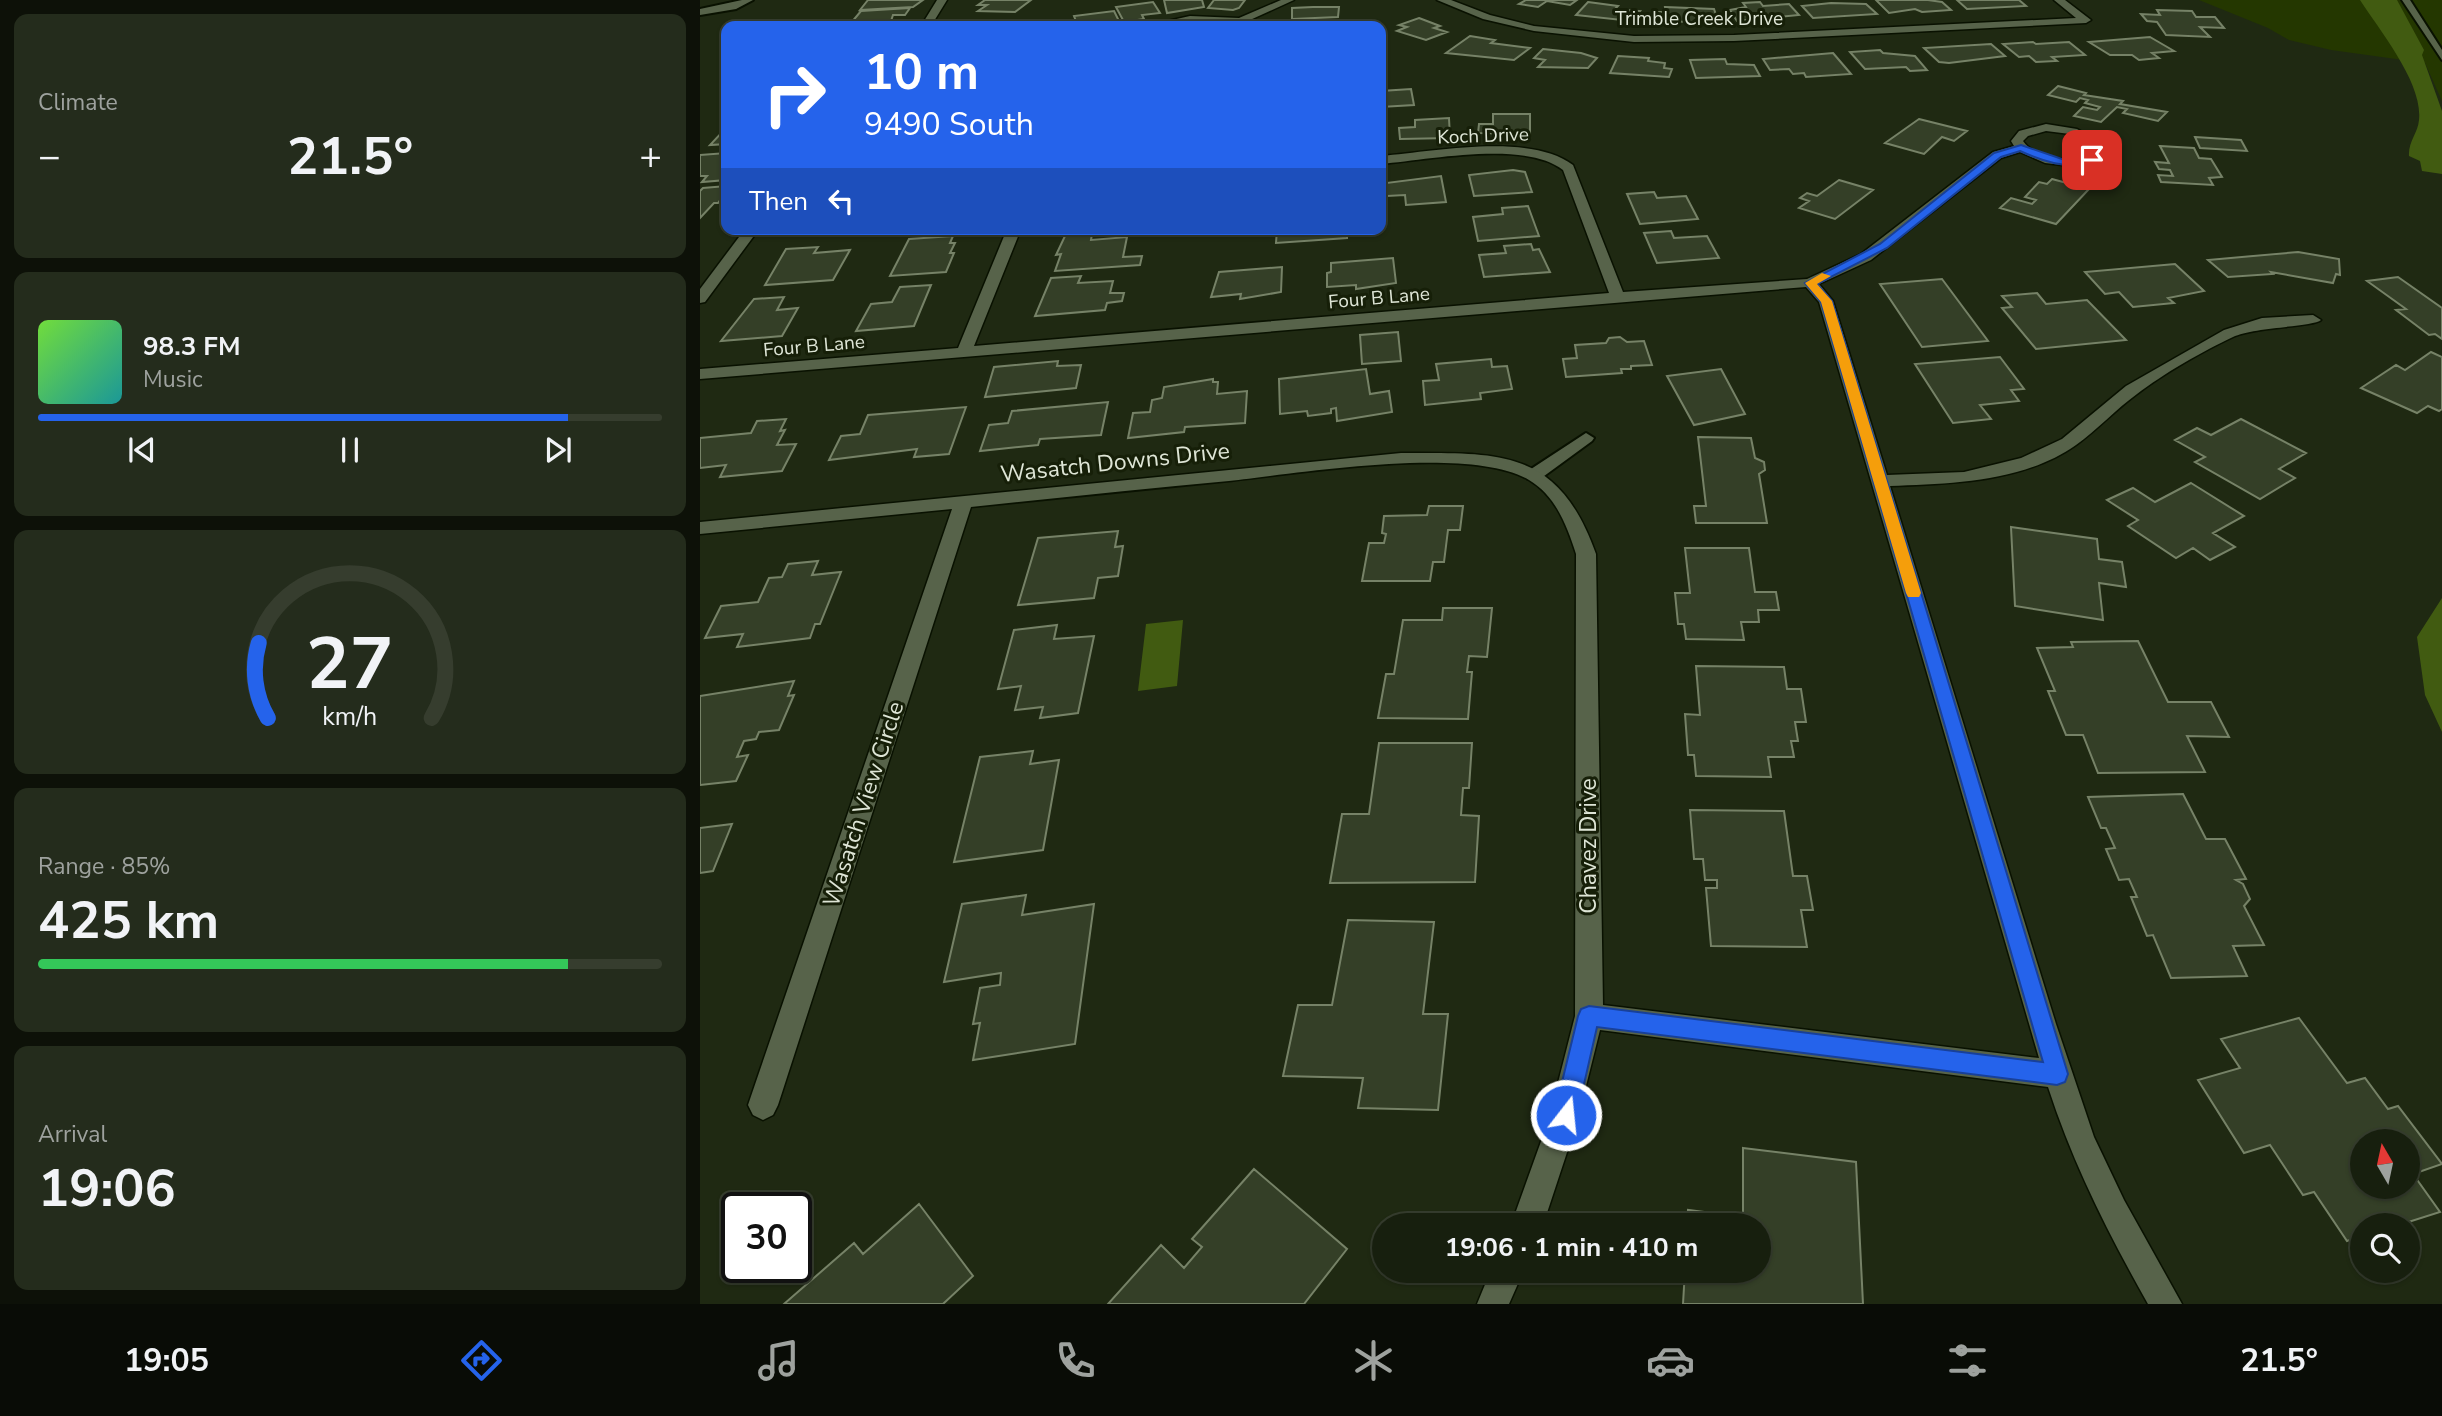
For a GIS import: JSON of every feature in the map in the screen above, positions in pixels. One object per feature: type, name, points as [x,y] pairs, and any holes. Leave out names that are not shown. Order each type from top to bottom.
[{"type":"street","points":[[929,21],[942,0]]},
{"type":"street","points":[[1240,20],[1289,0]]},
{"type":"street","name":"Trimble Creek Drive","points":[[1443,0],[1486,15],[1529,25],[1577,33],[1658,39],[1740,38],[2086,20],[2059,0]]},
{"type":"street","points":[[1179,21],[1243,21]]},
{"type":"street","name":"Four B Lane","points":[[700,374],[1618,296],[1810,283],[1883,246],[1997,155],[2021,148],[2045,159],[2079,162],[2092,160],[2101,155],[2103,149],[2088,136],[2050,129],[2020,135],[2017,141],[2021,148]]},
{"type":"street","name":"Koch Drive","points":[[1386,160],[1525,151],[1558,158],[1569,168],[1618,296]]},
{"type":"street","points":[[700,299],[748,235]]},
{"type":"street","points":[[964,352],[1012,235]]},
{"type":"street","points":[[1810,283],[1826,301],[2057,1074],[2081,1142],[2108,1200],[2166,1304]]},
{"type":"street","points":[[1880,481],[1964,478],[2027,462],[2068,443],[2132,389],[2229,333],[2262,323],[2313,320]]},
{"type":"street","name":"Wasatch Downs Drive","points":[[700,528],[1401,458],[1470,461],[1534,475]]},
{"type":"street","name":"Chavez Drive","points":[[1532,1213],[1550,1166],[1573,1090],[1589,1016],[1586,554],[1576,522],[1564,504],[1534,475]]},
{"type":"street","name":"Wasatch View Circle","points":[[763,1105],[963,502]]},
{"type":"street","points":[[1589,1016],[2057,1074]]},
{"type":"street","points":[[1493,1304],[1502,1283]]},
{"type":"lane","points":[[700,12],[733,8],[749,0]]},
{"type":"lane","points":[[2406,0],[2442,57]]},
{"type":"lane","points":[[1534,475],[1586,438]]},
{"type":"shaded area","points":[[2199,0],[2442,0],[2442,101],[2425,63],[2331,50],[2289,40],[2268,28]]},
{"type":"shaded area","points":[[2360,0],[2397,0],[2424,50],[2422,55],[2442,111],[2442,174],[2422,171],[2420,161],[2409,156],[2419,120],[2414,90],[2398,58]]},
{"type":"shaded area","points":[[2442,598],[2442,732],[2425,695],[2417,637]]},
{"type":"shaded area","points":[[1183,620],[1177,686],[1138,691],[1146,624]]},
{"type":"building","points":[[868,0],[923,0],[913,7],[860,10]]},
{"type":"building","points":[[985,0],[1031,0],[1015,12],[978,11],[987,5],[978,5]]},
{"type":"building","points":[[1164,0],[1202,0],[1204,7],[1167,13]]},
{"type":"building","points":[[1214,0],[1245,0],[1239,8],[1233,10],[1208,8]]},
{"type":"building","points":[[1526,0],[1577,0],[1570,5],[1547,1],[1538,7],[1519,4]]},
{"type":"building","points":[[1876,0],[1928,0],[1942,2],[1951,10],[1922,12],[1915,9],[1889,13]]},
{"type":"building","points":[[1957,0],[2019,0],[2026,6],[1967,9]]},
{"type":"building","points":[[1153,2],[1160,13],[1142,15],[1144,19],[1123,21],[1116,7]]},
{"type":"building","points":[[1588,2],[1618,6],[1615,9],[1640,11],[1631,21],[1576,15]]},
{"type":"building","points":[[1760,2],[1763,6],[1789,4],[1799,15],[1737,21],[1730,10],[1746,7],[1743,3]]},
{"type":"building","points":[[1866,4],[1877,14],[1813,18],[1802,6]]},
{"type":"building","points":[[1339,7],[1338,17],[1292,19],[1292,8]]},
{"type":"building","points":[[1665,7],[1714,9],[1718,21],[1658,22],[1657,12],[1666,12]]},
{"type":"building","points":[[910,8],[905,15],[893,15],[891,21],[853,21],[861,11]]},
{"type":"building","points":[[2157,10],[2192,11],[2196,17],[2215,17],[2224,28],[2200,27],[2210,37],[2166,35],[2157,22],[2147,21],[2141,14],[2160,15]]},
{"type":"building","points":[[1114,11],[1119,21],[1076,21],[1074,16]]},
{"type":"building","points":[[1419,18],[1440,26],[1434,28],[1447,32],[1426,40],[1397,31],[1407,27],[1399,25]]},
{"type":"building","points":[[1470,36],[1495,40],[1491,43],[1530,48],[1514,60],[1446,53]]},
{"type":"building","points":[[2150,37],[2174,51],[2152,53],[2159,58],[2139,60],[2132,55],[2110,55],[2089,42]]},
{"type":"building","points":[[2069,42],[2085,55],[2052,57],[2057,61],[2036,62],[2029,56],[2019,57],[2003,44]]},
{"type":"building","points":[[1991,44],[2005,56],[1949,63],[1939,62],[1924,48]]},
{"type":"building","points":[[1543,49],[1581,53],[1597,58],[1588,68],[1538,67],[1545,60],[1534,58]]},
{"type":"building","points":[[1880,50],[1883,53],[1915,56],[1927,70],[1910,71],[1906,67],[1865,69],[1850,52]]},
{"type":"building","points":[[1833,53],[1851,74],[1806,77],[1804,73],[1793,74],[1789,69],[1770,70],[1763,59]]},
{"type":"building","points":[[1618,56],[1649,58],[1648,61],[1665,63],[1664,68],[1672,69],[1669,77],[1610,73]]},
{"type":"building","points":[[1725,59],[1727,64],[1754,65],[1760,76],[1696,78],[1690,60]]},
{"type":"building","points":[[2058,86],[2086,93],[2084,95],[2123,101],[2120,104],[2167,112],[2158,121],[2123,113],[2127,109],[2117,107],[2101,122],[2074,116],[2083,107],[2097,110],[2100,107],[2085,103],[2088,100],[2080,98],[2076,102],[2048,95]]},
{"type":"building","points":[[1411,89],[1414,105],[1386,107],[1386,91]]},
{"type":"building","points":[[1493,114],[1530,114],[1530,134],[1478,133],[1479,124],[1493,124]]},
{"type":"building","points":[[1449,118],[1450,138],[1400,139],[1399,128],[1415,127],[1415,120]]},
{"type":"building","points":[[1919,119],[1967,131],[1954,141],[1942,137],[1924,154],[1885,143]]},
{"type":"building","points":[[721,133],[721,144],[710,145]]},
{"type":"building","points":[[2195,137],[2241,140],[2247,151],[2200,148]]},
{"type":"building","points":[[2160,146],[2194,148],[2199,158],[2211,159],[2222,177],[2209,178],[2213,185],[2161,182],[2158,175],[2173,176],[2170,170],[2159,169],[2155,162],[2169,163]]},
{"type":"building","points":[[721,153],[721,180],[702,182],[707,176],[700,176],[700,155]]},
{"type":"building","points":[[1513,170],[1525,172],[1532,192],[1474,196],[1469,175]]},
{"type":"building","points":[[1441,176],[1446,202],[1406,205],[1405,195],[1387,196],[1386,183]]},
{"type":"building","points":[[2052,179],[2089,189],[2056,224],[2000,208],[2011,198],[2032,204],[2036,200],[2025,197],[2039,182],[2047,184]]},
{"type":"building","points":[[1839,180],[1873,190],[1835,219],[1799,208],[1809,201],[1800,198],[1807,193],[1817,196]]},
{"type":"building","points":[[721,186],[721,199],[700,218],[700,191],[703,188]]},
{"type":"building","points":[[1654,192],[1657,198],[1686,196],[1698,219],[1640,224],[1627,194]]},
{"type":"building","points":[[1528,206],[1539,236],[1478,241],[1473,217],[1503,214],[1502,208]]},
{"type":"building","points":[[1671,231],[1674,238],[1707,236],[1719,258],[1657,263],[1644,233]]},
{"type":"building","points":[[1092,235],[1091,240],[1127,237],[1123,257],[1142,256],[1140,265],[1055,271],[1061,254],[1056,255],[1065,236]]},
{"type":"building","points":[[1277,235],[1347,235],[1347,238],[1276,243]]},
{"type":"building","points":[[953,236],[950,243],[955,243],[950,253],[954,253],[946,272],[890,276],[909,239]]},
{"type":"building","points":[[1531,244],[1533,250],[1539,249],[1550,272],[1484,277],[1479,255],[1506,253],[1504,246]]},
{"type":"building","points":[[818,247],[814,253],[850,250],[833,280],[765,285],[786,249]]},
{"type":"building","points":[[2298,252],[2339,259],[2340,275],[2336,274],[2333,283],[2271,272],[2273,274],[2228,277],[2208,260]]},
{"type":"building","points":[[1393,258],[1396,283],[1356,289],[1356,285],[1327,287],[1327,273],[1331,272],[1331,263]]},
{"type":"building","points":[[2175,264],[2204,291],[2168,298],[2174,303],[2133,307],[2119,292],[2105,294],[2085,272]]},
{"type":"building","points":[[1282,267],[1281,292],[1240,299],[1241,294],[1211,297],[1219,272]]},
{"type":"building","points":[[1081,276],[1078,283],[1113,281],[1110,293],[1124,293],[1122,301],[1107,303],[1105,310],[1035,316],[1051,278]]},
{"type":"building","points":[[2398,277],[2442,308],[2442,339],[2435,334],[2429,335],[2396,310],[2406,309],[2367,281]]},
{"type":"building","points":[[1942,279],[1988,341],[1922,347],[1880,284]]},
{"type":"building","points":[[931,285],[914,326],[856,331],[871,304],[892,302],[900,287]]},
{"type":"building","points":[[2037,293],[2046,304],[2087,300],[2126,340],[2036,349],[2002,308],[2012,307],[2002,296]]},
{"type":"building","points":[[784,297],[777,310],[798,308],[782,336],[721,341],[754,299]]},
{"type":"building","points":[[1398,332],[1401,361],[1362,364],[1360,335]]},
{"type":"building","points":[[1620,337],[1627,342],[1644,341],[1652,365],[1631,366],[1631,369],[1621,369],[1622,373],[1566,377],[1563,359],[1577,358],[1575,345],[1606,343],[1609,338]]},
{"type":"building","points":[[2431,352],[2442,357],[2442,409],[2439,411],[2428,406],[2417,413],[2361,388],[2396,365],[2405,370]]},
{"type":"building","points":[[2000,357],[2024,389],[2011,390],[2019,401],[1980,405],[1991,419],[1953,423],[1915,364]]},
{"type":"building","points":[[1491,359],[1492,367],[1507,366],[1512,389],[1480,393],[1481,399],[1425,405],[1423,381],[1439,380],[1436,364]]},
{"type":"building","points":[[1058,361],[1057,366],[1081,365],[1076,388],[985,397],[994,367]]},
{"type":"building","points":[[1366,369],[1370,394],[1389,391],[1392,412],[1337,421],[1336,408],[1331,409],[1331,413],[1308,416],[1307,411],[1280,414],[1279,379]]},
{"type":"building","points":[[1721,369],[1745,414],[1694,425],[1667,376]]},
{"type":"building","points":[[1213,379],[1213,382],[1218,382],[1217,394],[1247,391],[1245,423],[1185,427],[1184,432],[1128,438],[1133,413],[1150,412],[1152,400],[1162,398],[1164,387]]},
{"type":"building","points":[[1108,402],[1101,435],[1040,439],[1038,445],[980,451],[989,425],[1008,423],[1012,411]]},
{"type":"building","points":[[966,407],[949,454],[914,457],[917,449],[829,460],[841,436],[860,434],[868,415]]},
{"type":"building","points":[[786,419],[780,431],[785,430],[777,445],[796,444],[782,471],[720,477],[726,465],[700,468],[700,438],[751,433],[757,421]]},
{"type":"building","points":[[2241,419],[2306,453],[2279,469],[2295,478],[2260,499],[2195,462],[2205,457],[2175,440],[2197,428],[2211,435]]},
{"type":"building","points":[[1698,437],[1751,438],[1755,458],[1764,462],[1765,470],[1759,474],[1767,523],[1696,523],[1694,506],[1706,506]]},
{"type":"building","points":[[2191,483],[2244,516],[2213,533],[2235,547],[2210,560],[2193,548],[2176,558],[2128,526],[2138,520],[2107,500],[2133,488],[2155,502]]},
{"type":"building","points":[[1429,506],[1463,506],[1460,530],[1448,530],[1444,562],[1433,562],[1430,581],[1362,581],[1369,543],[1384,543],[1384,516],[1427,515]]},
{"type":"building","points":[[2011,527],[2097,539],[2099,559],[2122,562],[2126,587],[2099,583],[2103,620],[2015,606]]},
{"type":"building","points":[[1118,531],[1115,547],[1123,546],[1118,576],[1098,578],[1094,598],[1018,605],[1038,538]]},
{"type":"building","points":[[1685,548],[1749,548],[1755,592],[1776,592],[1779,610],[1758,610],[1759,622],[1741,622],[1744,640],[1686,639],[1684,624],[1678,624],[1675,593],[1690,593]]},
{"type":"building","points":[[818,561],[812,575],[841,572],[820,624],[815,624],[810,638],[737,647],[743,634],[705,638],[721,606],[758,602],[769,578],[782,577],[788,564]]},
{"type":"building","points":[[1443,608],[1492,608],[1487,657],[1469,656],[1467,672],[1472,672],[1468,719],[1378,718],[1386,674],[1394,674],[1403,620],[1442,620]]},
{"type":"building","points":[[1057,625],[1054,639],[1094,636],[1078,713],[1040,718],[1043,707],[1015,710],[1021,686],[998,689],[1014,630]]},
{"type":"building","points":[[2138,641],[2168,702],[2211,702],[2229,737],[2187,736],[2205,772],[2098,773],[2083,735],[2066,735],[2048,691],[2055,691],[2037,648],[2073,647],[2071,642]]},
{"type":"building","points":[[1696,666],[1784,667],[1787,689],[1801,689],[1806,722],[1795,722],[1798,741],[1791,741],[1794,757],[1768,757],[1771,777],[1696,776],[1694,755],[1688,755],[1685,714],[1700,715]]},
{"type":"building","points":[[794,681],[788,696],[794,695],[779,730],[759,732],[756,739],[744,741],[737,757],[748,755],[736,781],[700,785],[700,696]]},
{"type":"building","points":[[1379,743],[1472,743],[1469,788],[1463,788],[1461,815],[1479,816],[1475,882],[1330,883],[1342,814],[1369,814]]},
{"type":"building","points":[[1033,751],[1030,764],[1059,760],[1043,850],[954,862],[980,757]]},
{"type":"building","points":[[2183,794],[2206,839],[2225,839],[2246,879],[2236,880],[2243,884],[2250,899],[2244,906],[2264,945],[2233,946],[2247,976],[2171,978],[2153,935],[2147,936],[2131,897],[2137,897],[2129,879],[2119,880],[2106,849],[2115,848],[2106,828],[2101,828],[2088,797]]},
{"type":"building","points":[[1690,810],[1784,811],[1793,876],[1807,876],[1813,910],[1801,910],[1807,947],[1711,946],[1706,888],[1717,888],[1717,880],[1705,880],[1703,859],[1694,859]]},
{"type":"building","points":[[732,824],[713,871],[700,873],[700,828]]},
{"type":"building","points":[[1026,895],[1022,915],[1094,904],[1075,1044],[973,1060],[980,1023],[973,1024],[980,988],[1000,985],[1001,973],[944,982],[962,904]]},
{"type":"building","points":[[1348,920],[1434,922],[1423,1014],[1448,1014],[1438,1110],[1358,1108],[1363,1078],[1283,1076],[1298,1005],[1332,1005]]},
{"type":"building","points":[[2299,1018],[2347,1083],[2365,1078],[2388,1109],[2398,1106],[2415,1129],[2350,1129],[2350,1199],[2420,1199],[2420,1184],[2440,1212],[2420,1218],[2420,1213],[2350,1213],[2350,1240],[2347,1241],[2314,1192],[2303,1195],[2270,1145],[2244,1153],[2198,1080],[2240,1068],[2221,1039]]},
{"type":"building","points":[[2420,1135],[2442,1164],[2420,1172]]},
{"type":"building","points":[[1743,1148],[1856,1162],[1863,1304],[1683,1304],[1684,1283],[1771,1283],[1771,1213],[1743,1213]]},
{"type":"building","points":[[1254,1169],[1347,1249],[1304,1304],[1108,1304],[1161,1245],[1184,1268],[1202,1247],[1192,1239]]},
{"type":"building","points":[[919,1204],[973,1276],[943,1304],[784,1304],[808,1283],[812,1283],[812,1280],[854,1243],[863,1254]]},
{"type":"building","points":[[1688,1210],[1712,1213],[1688,1213]]},
{"type":"slow traffic","points":[[1826,276],[1810,283],[1826,301],[1914,593]]},
{"type":"route","points":[[1566,1115],[1589,1016],[2057,1074],[1826,301],[1810,283],[1866,257],[1883,246],[1997,155],[2021,148],[2045,159],[2062,162],[2092,160]]}]
